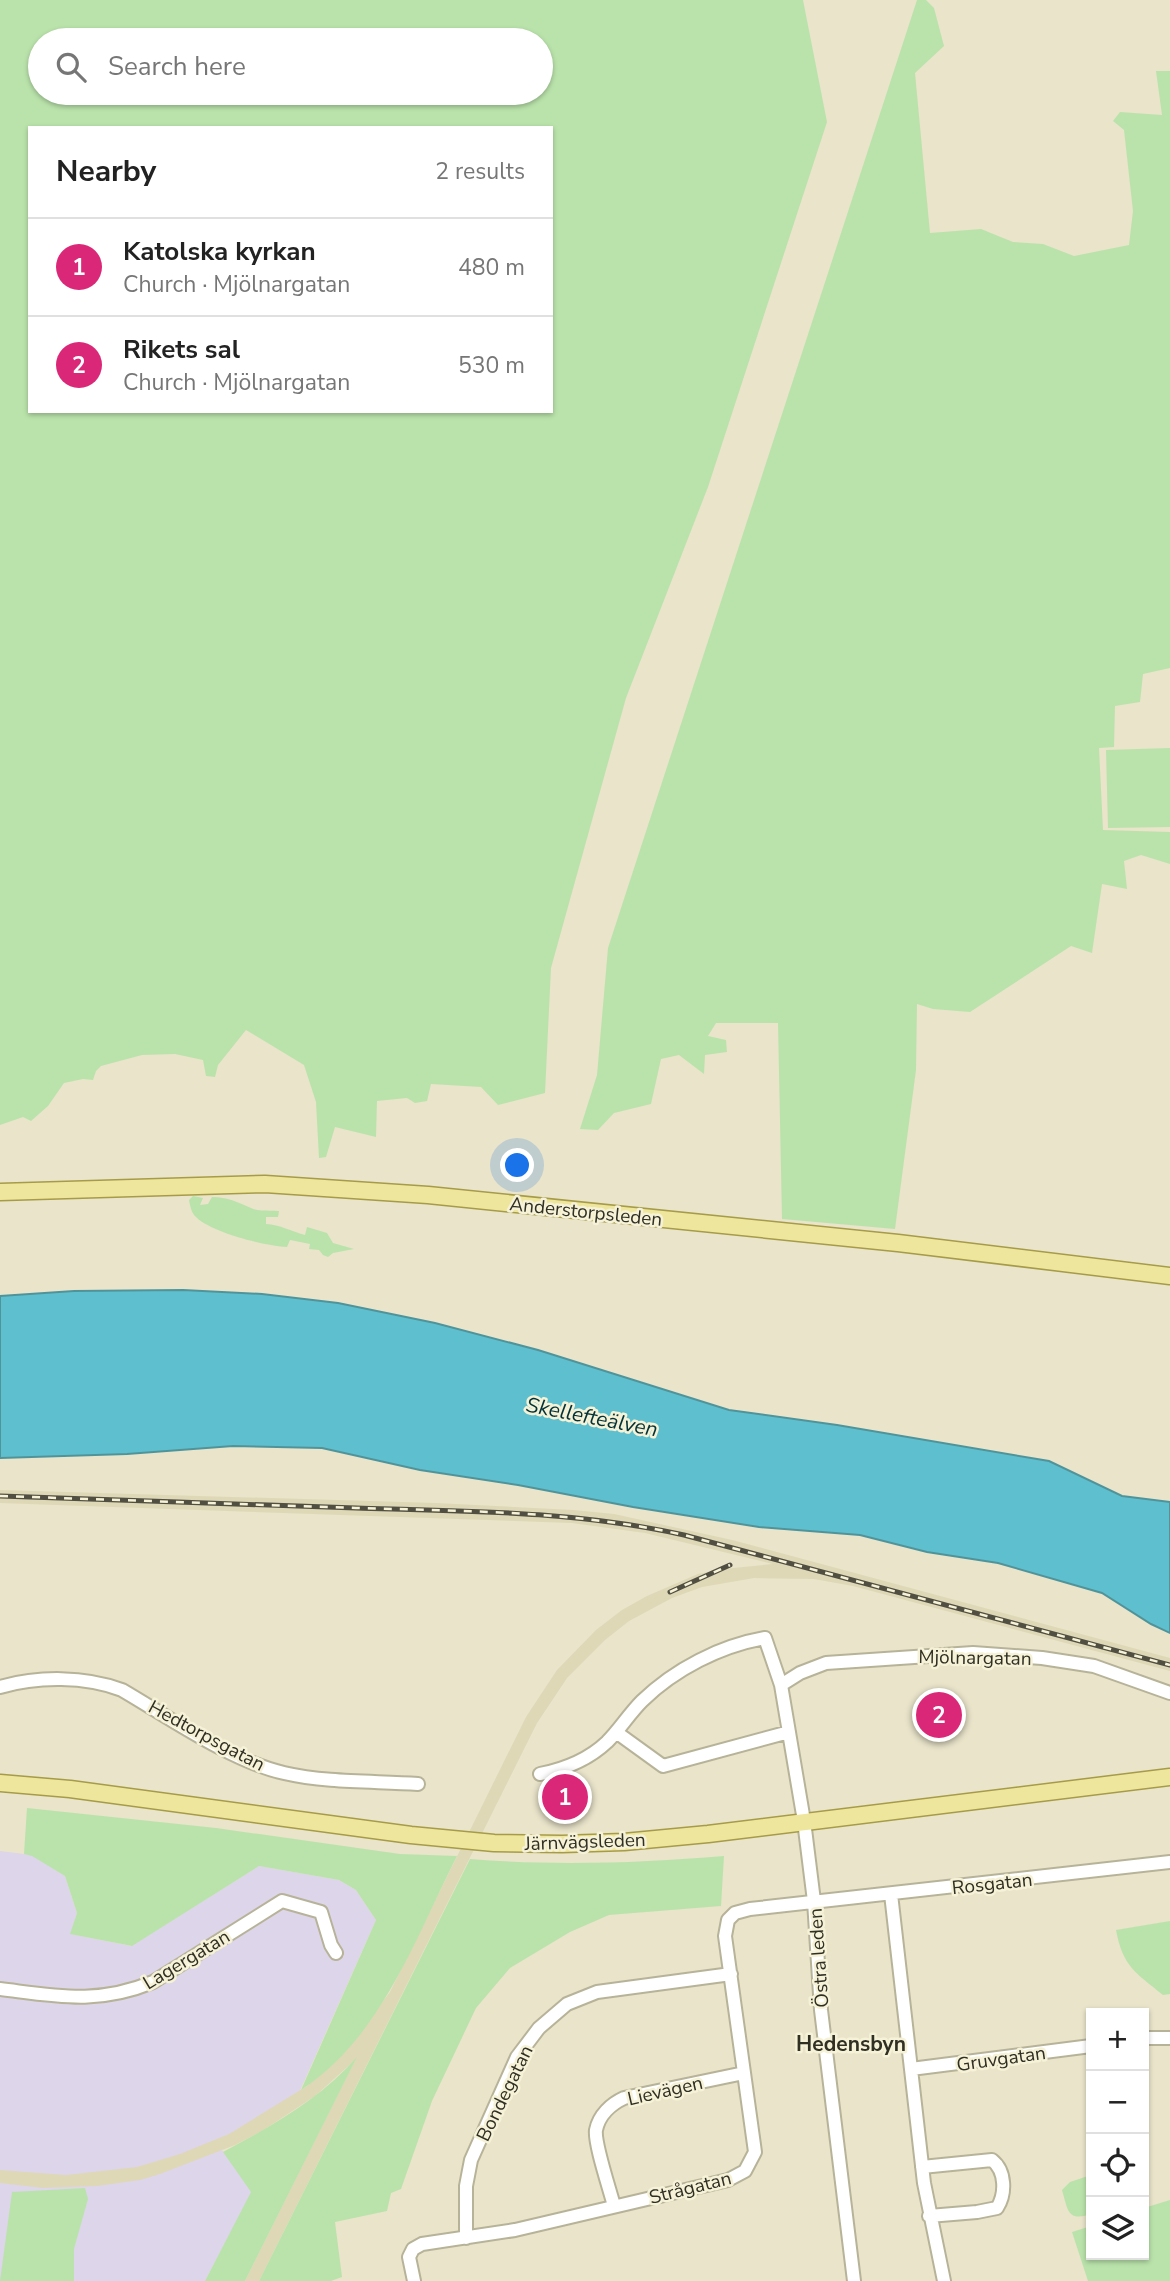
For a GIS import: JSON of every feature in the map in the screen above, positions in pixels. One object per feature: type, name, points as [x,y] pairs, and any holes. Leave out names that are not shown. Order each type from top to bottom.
[{"type":"main road","name":"Anderstorpsleden","points":[[0,1192],[265,1185],[428,1195],[898,1243],[1170,1276]]},
{"type":"main road","name":"Järnvägsleden","points":[[0,1783],[70,1789],[453,1840],[494,1843],[624,1842],[708,1834],[1170,1777]]},
{"type":"street","name":"Östra leden","points":[[616,1732],[643,1700],[682,1671],[710,1654],[765,1638],[781,1685],[804,1821],[814,1901],[821,2010],[854,2281]]},
{"type":"street","name":"Mjölnargatan","points":[[781,1685],[800,1673],[826,1663],[972,1653],[1042,1658],[1094,1666],[1170,1693]]},
{"type":"street","name":"Hedtorpsgatan","points":[[0,1687],[71,1679],[108,1685],[122,1690],[234,1754],[265,1767],[318,1778],[418,1784]]},
{"type":"street","points":[[540,1774],[576,1763],[593,1753],[616,1732],[663,1766],[789,1732]]},
{"type":"street","name":"Rosgatan","points":[[814,1901],[1170,1862]]},
{"type":"street","points":[[891,1894],[922,2167],[929,2216],[944,2281]]},
{"type":"street","name":"Lagergatan","points":[[0,1989],[75,1998],[101,1997],[138,1989],[282,1901],[321,1912],[331,1945],[336,1952]]},
{"type":"street","name":"Strågatan","points":[[414,2281],[409,2258],[413,2249],[422,2244],[515,2230],[728,2180],[745,2171],[755,2152],[725,1936],[728,1920],[735,1913],[750,1909],[814,1901]]},
{"type":"street","name":"Bondegatan","points":[[466,2238],[466,2186],[471,2160],[517,2057],[539,2028],[567,2004],[597,1992],[731,1974]]},
{"type":"street","points":[[1149,2038],[1170,2038]]},
{"type":"street","name":"Gruvgatan","points":[[911,2069],[1086,2047]]},
{"type":"street","name":"Lievägen","points":[[614,2206],[595,2133],[599,2120],[612,2104],[624,2098],[744,2073]]},
{"type":"street","points":[[922,2167],[992,2160],[997,2164],[1002,2180],[1003,2191],[997,2208],[929,2216]]},
{"type":"shaded area","points":[[0,1490],[435,1503],[614,1514],[732,1540],[1170,1658],[1170,1671],[853,1586],[814,1579],[754,1578],[702,1587],[672,1598],[629,1621],[605,1640],[567,1678],[537,1723],[259,2281],[245,2281],[355,2060],[315,2096],[262,2131],[235,2145],[160,2174],[140,2180],[97,2186],[43,2188],[0,2183],[0,2170],[66,2175],[137,2167],[180,2154],[229,2134],[307,2086],[344,2052],[390,1992],[526,1717],[557,1670],[596,1630],[622,1610],[647,1596],[698,1574],[773,1564],[645,1533],[572,1523],[0,1503]]},
{"type":"shaded area","points":[[0,1851],[32,1855],[65,1876],[77,1913],[71,1934],[131,1946],[259,1866],[339,1880],[356,1890],[376,1920],[298,2095],[217,2143],[252,2192],[205,2281],[0,2281]]},
{"type":"green space","points":[[0,0],[803,0],[827,122],[708,487],[626,698],[551,968],[545,1093],[498,1105],[481,1087],[431,1084],[427,1101],[415,1103],[407,1098],[377,1101],[376,1137],[335,1127],[326,1157],[319,1158],[316,1102],[304,1065],[246,1030],[218,1065],[215,1077],[206,1076],[203,1060],[175,1054],[142,1055],[101,1066],[93,1080],[64,1083],[48,1106],[31,1121],[23,1117],[0,1125]]},
{"type":"green space","points":[[917,0],[926,0],[934,8],[944,46],[915,73],[930,233],[981,229],[1013,242],[1043,244],[1074,256],[1129,245],[1133,211],[1124,130],[1113,121],[1120,112],[1162,115],[1156,71],[1170,71],[1170,668],[1143,674],[1140,702],[1115,706],[1114,747],[1099,748],[1103,830],[1170,832],[1170,864],[1141,855],[1124,861],[1127,889],[1102,884],[1092,953],[1071,946],[970,1012],[933,1009],[917,1004],[916,1070],[895,1229],[782,1219],[778,1023],[716,1023],[708,1036],[726,1040],[727,1052],[705,1055],[704,1074],[679,1055],[661,1059],[651,1104],[614,1113],[598,1130],[580,1129],[597,1075],[608,948]]},
{"type":"green space","points":[[1170,748],[1170,827],[1108,828],[1106,750]]},
{"type":"green space","points":[[193,1196],[203,1198],[200,1205],[208,1204],[212,1197],[218,1197],[257,1210],[279,1211],[278,1217],[266,1217],[266,1224],[305,1235],[307,1227],[327,1233],[333,1243],[354,1249],[333,1253],[328,1257],[319,1250],[309,1249],[310,1244],[290,1240],[287,1247],[237,1237],[211,1227],[194,1215],[189,1200]]},
{"type":"green space","points":[[27,1808],[216,1828],[400,1854],[457,1856],[411,1952],[375,2014],[329,2068],[301,2090],[376,1920],[356,1890],[339,1880],[259,1866],[132,1946],[70,1934],[77,1913],[65,1876],[24,1854]]},
{"type":"green space","points":[[724,1856],[721,1906],[609,1915],[570,1932],[510,1968],[476,2008],[432,2101],[401,2189],[391,2193],[387,2211],[335,2222],[342,2277],[331,2281],[259,2281],[470,1859],[597,1863]]},
{"type":"green space","points":[[1170,1921],[1170,1994],[1163,1995],[1132,1968],[1122,1953],[1116,1930]]},
{"type":"green space","points":[[357,2057],[245,2281],[205,2281],[251,2192],[223,2152],[277,2122],[311,2099]]},
{"type":"green space","points":[[1086,2177],[1086,2215],[1073,2215],[1067,2208],[1062,2190],[1070,2182]]},
{"type":"green space","points":[[85,2188],[88,2199],[74,2249],[74,2281],[0,2281],[12,2192]]},
{"type":"green space","points":[[1170,2200],[1170,2281],[1088,2281],[1072,2232],[1086,2228],[1086,2260],[1149,2260],[1149,2206]]},
{"type":"water","name":"Skellefteälven","points":[[183,1290],[262,1294],[338,1303],[435,1323],[538,1350],[729,1410],[837,1425],[1049,1461],[1122,1496],[1170,1502],[1170,1633],[1102,1593],[998,1563],[927,1552],[860,1535],[759,1527],[633,1507],[420,1470],[322,1448],[233,1446],[127,1454],[0,1458],[0,1296],[74,1291]]},
{"type":"railway","points":[[0,1496],[480,1512],[603,1521],[684,1535],[1170,1665]]},
{"type":"railway","points":[[670,1592],[730,1565]]},
{"type":"place","name":"Rikets sal","points":[[939,1715]]},
{"type":"place","name":"Katolska kyrkan","points":[[565,1797]]},
{"type":"district","name":"Hedensbyn","points":[[851,2044]]}]
